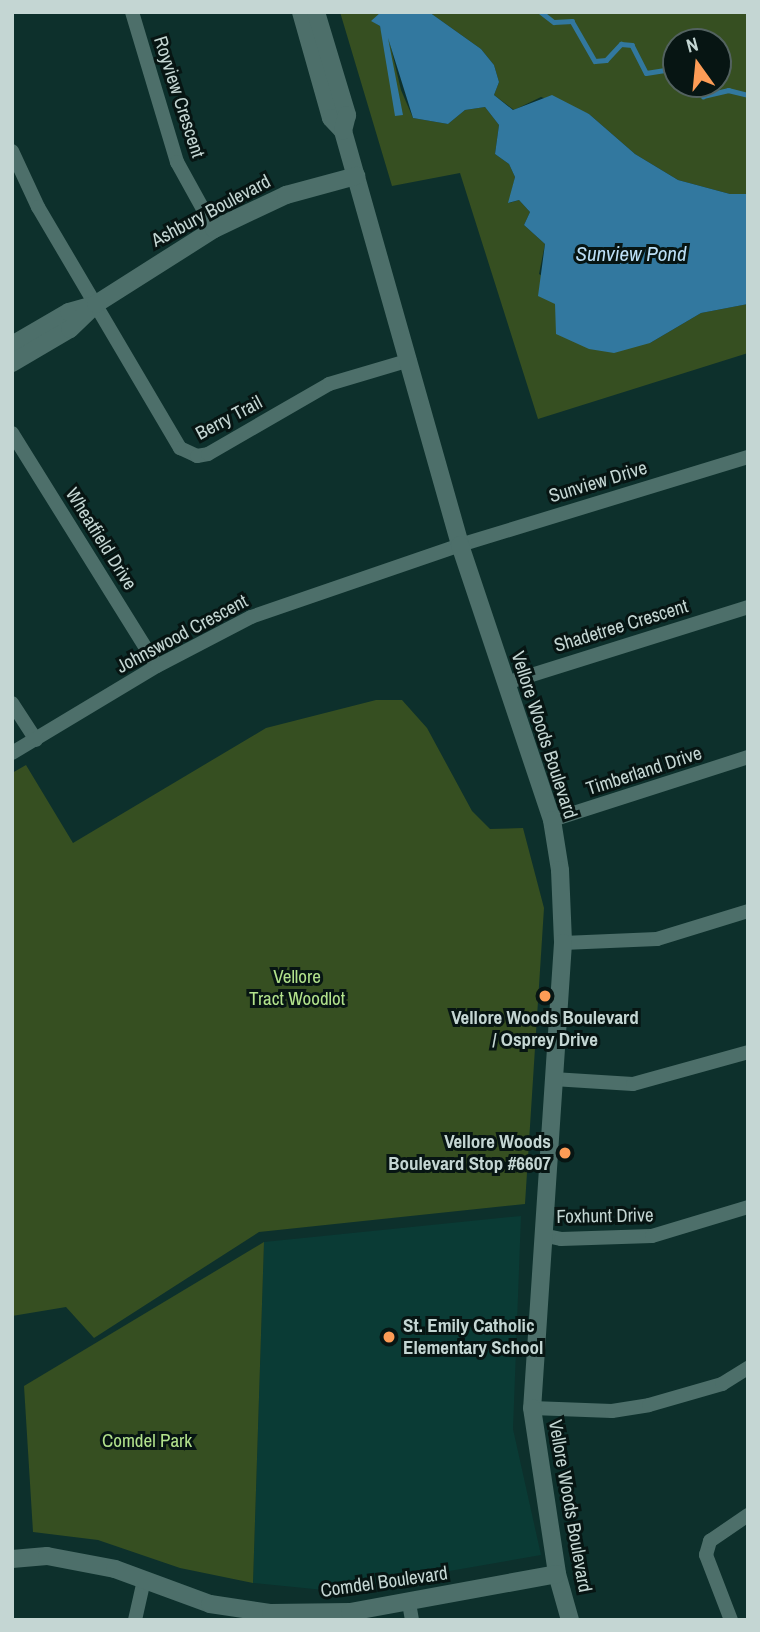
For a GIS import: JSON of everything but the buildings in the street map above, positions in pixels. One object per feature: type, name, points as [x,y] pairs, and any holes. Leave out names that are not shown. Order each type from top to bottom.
[{"type":"street","name":"Royview Crescent","points":[[132,12],[177,162],[214,229]]},
{"type":"street","name":"Vellore Woods Boulevard","points":[[301,12],[331,118],[343,131],[410,359],[460,545],[552,820],[562,890],[563,943],[532,1408],[557,1574],[570,1620]]},
{"type":"street","name":"Vellore Woods Boulevard","points":[[316,12],[347,116],[343,131]]},
{"type":"street","points":[[12,151],[38,207],[96,304]]},
{"type":"street","name":"Ashbury Boulevard","points":[[12,363],[69,329],[96,304],[214,229],[286,195],[356,176]]},
{"type":"street","name":"Ashbury Boulevard","points":[[12,345],[69,312],[96,304]]},
{"type":"street","name":"Berry Trail","points":[[96,304],[180,448],[197,456],[208,454],[329,384],[410,359]]},
{"type":"street","name":"Wheatfield Drive","points":[[12,433],[157,666]]},
{"type":"street","name":"Sunview Drive","points":[[460,545],[748,457]]},
{"type":"street","name":"Johnswood Crescent","points":[[12,753],[157,666],[251,617],[460,545]]},
{"type":"street","name":"Shadetree Crescent","points":[[506,683],[748,607]]},
{"type":"street","points":[[12,703],[36,740]]},
{"type":"street","name":"Timberland Drive","points":[[552,820],[748,757]]},
{"type":"street","points":[[563,943],[657,939],[748,911]]},
{"type":"street","points":[[553,1079],[633,1084],[748,1052]]},
{"type":"street","name":"Foxhunt Drive","points":[[542,1235],[561,1239],[652,1236],[748,1207]]},
{"type":"street","points":[[532,1408],[612,1411],[649,1405],[722,1384],[748,1367]]},
{"type":"street","points":[[731,1620],[706,1555],[710,1541],[748,1515]]},
{"type":"street","name":"Comdel Boulevard","points":[[12,1559],[47,1556],[116,1569],[210,1604],[270,1616],[411,1611],[557,1574]]},
{"type":"street","points":[[135,1620],[144,1580]]},
{"type":"shaded area","name":"St. Emily Catholic Elementary School","points":[[521,1216],[513,1429],[541,1555],[334,1591],[253,1583],[264,1242]]},
{"type":"green space","points":[[340,12],[381,12],[372,21],[380,26],[403,115],[386,46],[388,35],[401,90],[413,118],[448,124],[465,110],[485,107],[499,125],[495,154],[509,164],[515,177],[509,203],[519,200],[530,212],[524,225],[545,244],[539,274],[650,343],[701,313],[748,304],[748,353],[538,419],[460,173],[392,186]]},
{"type":"green space","points":[[429,12],[748,12],[748,194],[730,194],[678,180],[635,154],[589,114],[541,97],[514,110],[494,95],[499,82],[494,65],[481,49]]},
{"type":"green space","name":"Vellore Tract Woodlot","points":[[376,700],[402,700],[427,728],[472,811],[490,829],[523,828],[544,908],[525,1204],[259,1232],[94,1338],[66,1307],[12,1316],[12,773],[26,765],[73,843],[266,728]]},
{"type":"green space","name":"Comdel Park","points":[[264,1242],[253,1583],[180,1568],[98,1540],[33,1532],[24,1386]]},
{"type":"water","name":"Sunview Pond","points":[[381,12],[429,12],[481,49],[494,65],[499,82],[494,95],[513,110],[552,95],[589,114],[635,154],[678,180],[730,194],[748,194],[748,304],[701,313],[650,343],[614,353],[589,349],[556,334],[555,304],[538,296],[545,244],[524,225],[530,212],[519,200],[508,203],[515,177],[509,164],[495,154],[499,125],[485,107],[465,110],[448,124],[413,118],[388,38],[403,115],[395,116],[380,26],[371,21]]},
{"type":"waterway","points":[[541,12],[554,22],[572,21],[595,61],[606,60],[621,44],[632,45],[646,73],[662,70]]},
{"type":"waterway","points":[[732,91],[748,95]]},
{"type":"place","name":"Vellore Woods Boulevard / Osprey Drive","points":[[545,996]]},
{"type":"place","name":"Vellore Woods Boulevard Stop #6607","points":[[565,1153]]},
{"type":"place","name":"St. Emily Catholic Elementary School","points":[[389,1337]]}]
